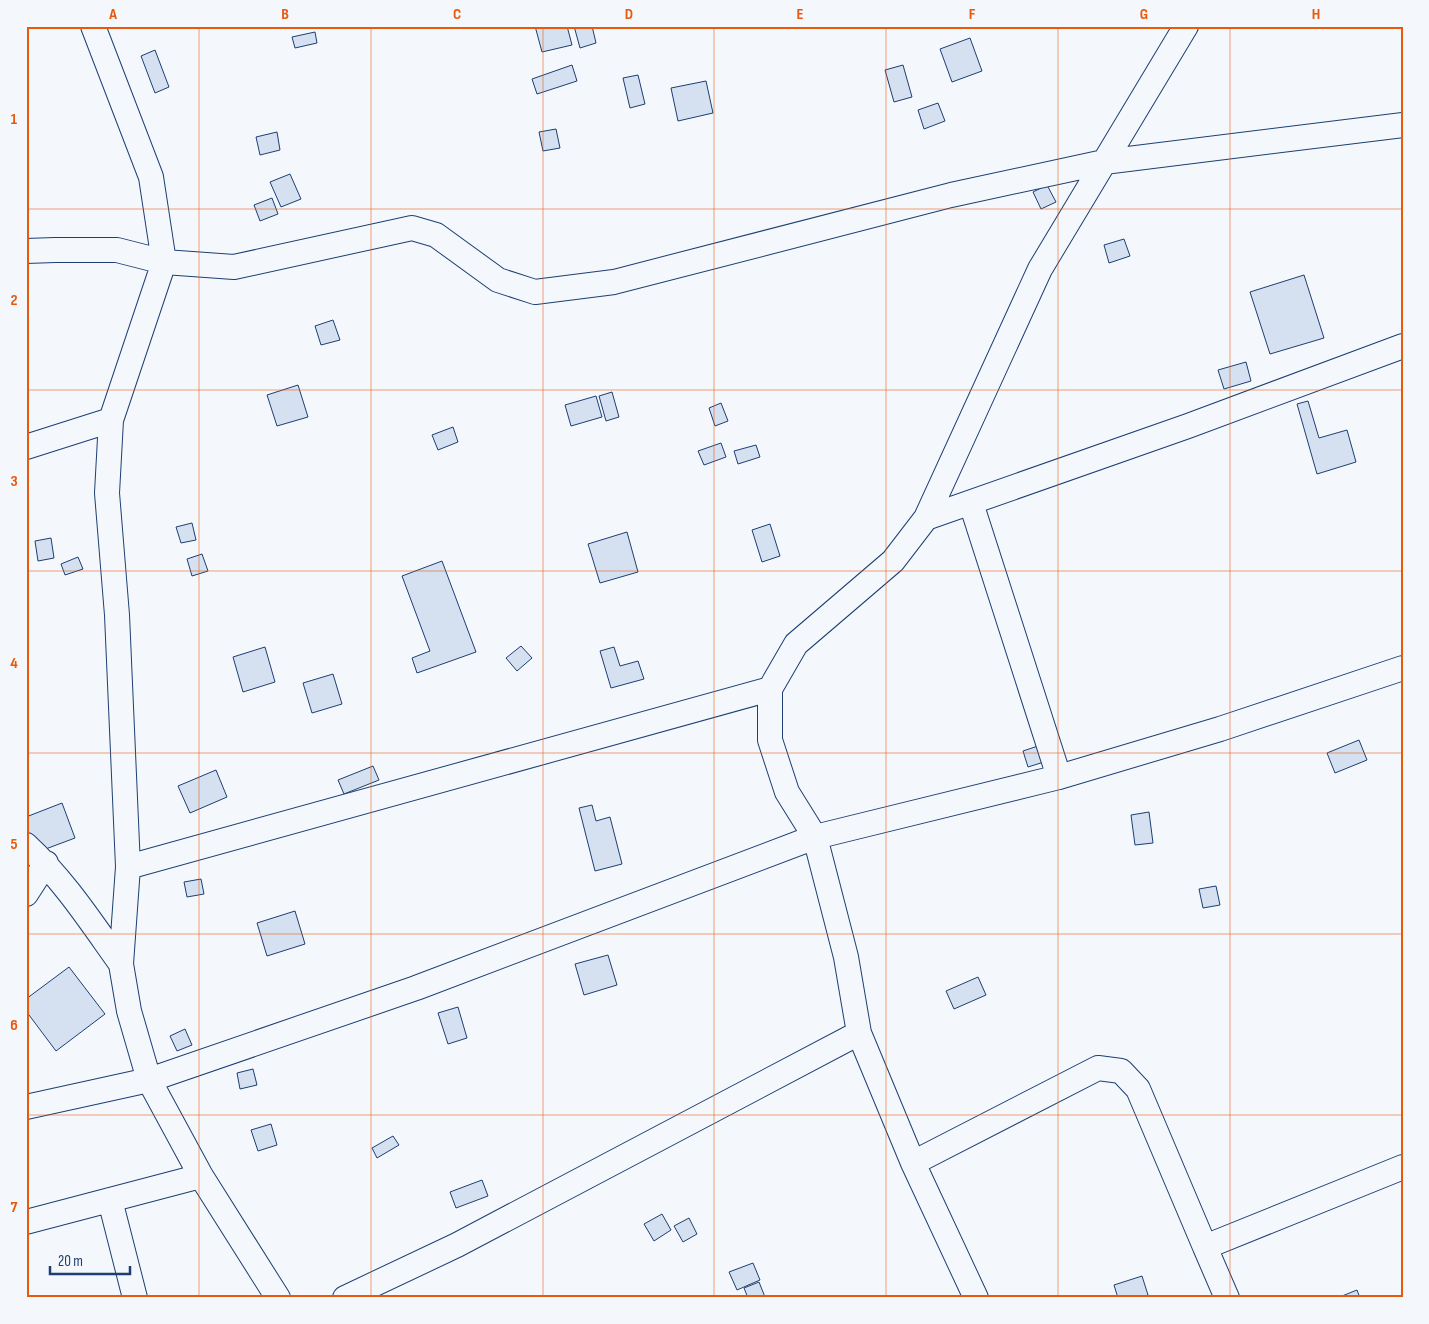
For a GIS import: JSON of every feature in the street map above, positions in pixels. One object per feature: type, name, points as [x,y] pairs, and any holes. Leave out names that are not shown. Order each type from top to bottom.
[{"type":"street","points":[[93,26],[151,177],[164,262],[111,420],[107,493],[117,616],[128,867],[121,964],[129,1011],[150,1080],[202,1176],[278,1298]]},
{"type":"street","points":[[976,1298],[913,1162],[859,1033],[846,957],[815,837],[786,792],[770,740],[770,690],[796,644],[893,561],[926,518],[1040,269],[1186,26]]},
{"type":"street","points":[[26,251],[117,250],[164,262],[234,267],[412,228],[436,235],[498,280],[535,292],[614,282],[950,195],[1104,162],[1403,125]]},
{"type":"street","points":[[926,518],[1197,422],[1403,346]]},
{"type":"street","points":[[26,447],[111,420]]},
{"type":"street","points":[[971,503],[1059,778]]},
{"type":"street","points":[[26,1108],[150,1080],[416,988],[815,837],[1059,778],[1220,729],[1403,668]]},
{"type":"street","points":[[128,867],[770,690]]},
{"type":"street","points":[[26,845],[46,863],[71,893],[121,964]]},
{"type":"street","points":[[26,894],[46,863]]},
{"type":"street","points":[[345,1298],[466,1240],[859,1033]]},
{"type":"street","points":[[913,1162],[1098,1068],[1121,1070],[1138,1089],[1227,1298]]},
{"type":"street","points":[[1205,1248],[1403,1167]]},
{"type":"street","points":[[26,1222],[202,1176]]},
{"type":"street","points":[[110,1200],[135,1298]]},
{"type":"building","points":[[535,26],[567,26],[572,45],[542,52]]},
{"type":"building","points":[[574,26],[592,26],[596,43],[580,48]]},
{"type":"building","points":[[315,32],[317,43],[295,48],[292,37]]},
{"type":"building","points":[[970,38],[982,71],[952,82],[940,49]]},
{"type":"building","points":[[155,50],[169,87],[155,93],[141,56]]},
{"type":"building","points":[[572,65],[577,81],[537,94],[532,79]]},
{"type":"building","points":[[903,65],[912,97],[894,102],[885,70]]},
{"type":"building","points":[[638,75],[645,104],[630,108],[623,78]]},
{"type":"building","points":[[706,81],[713,113],[678,121],[671,88]]},
{"type":"building","points":[[938,103],[945,121],[924,129],[918,110]]},
{"type":"building","points":[[556,129],[560,148],[543,151],[539,132]]},
{"type":"building","points":[[277,132],[280,150],[260,155],[256,137]]},
{"type":"building","points":[[290,174],[301,199],[281,207],[270,182]]},
{"type":"building","points":[[1047,185],[1056,202],[1041,209],[1033,192]]},
{"type":"building","points":[[272,198],[278,214],[260,221],[254,205]]},
{"type":"building","points":[[1124,239],[1130,256],[1109,263],[1104,245]]},
{"type":"building","points":[[1304,275],[1324,338],[1270,354],[1250,292]]},
{"type":"building","points":[[333,320],[340,340],[321,345],[315,326]]},
{"type":"building","points":[[1246,362],[1251,381],[1224,389],[1218,370]]},
{"type":"building","points":[[298,385],[308,417],[277,426],[267,395]]},
{"type":"building","points":[[612,392],[619,417],[606,421],[599,396]]},
{"type":"building","points":[[596,396],[602,417],[571,426],[565,405]]},
{"type":"building","points":[[1308,401],[1319,438],[1347,430],[1356,462],[1317,474],[1297,404]]},
{"type":"building","points":[[721,403],[728,421],[715,426],[709,408]]},
{"type":"building","points":[[453,427],[458,442],[438,450],[432,435]]},
{"type":"building","points":[[721,443],[726,457],[704,465],[698,451]]},
{"type":"building","points":[[756,445],[760,457],[738,464],[734,451]]},
{"type":"building","points":[[192,523],[196,540],[181,543],[176,527]]},
{"type":"building","points":[[770,524],[780,556],[762,562],[752,530]]},
{"type":"building","points":[[627,532],[638,572],[600,583],[588,544]]},
{"type":"building","points":[[51,538],[54,558],[38,561],[35,541]]},
{"type":"building","points":[[202,554],[208,571],[192,576],[187,559]]},
{"type":"building","points":[[78,557],[83,569],[65,575],[61,564]]},
{"type":"building","points":[[442,561],[476,652],[417,673],[412,658],[430,651],[402,576]]},
{"type":"building","points":[[521,646],[532,658],[517,671],[506,658]]},
{"type":"building","points":[[265,647],[275,682],[243,692],[233,657]]},
{"type":"building","points":[[614,647],[620,666],[638,661],[644,679],[611,688],[600,651]]},
{"type":"building","points":[[333,674],[342,704],[312,713],[303,683]]},
{"type":"building","points":[[1359,740],[1367,760],[1335,773],[1327,753]]},
{"type":"building","points":[[1038,746],[1044,762],[1028,767],[1023,751]]},
{"type":"building","points":[[373,766],[379,780],[344,794],[338,780]]},
{"type":"building","points":[[216,770],[227,797],[190,813],[178,786]]},
{"type":"building","points":[[62,803],[75,838],[35,853],[26,832],[26,817]]},
{"type":"building","points":[[592,805],[596,821],[610,817],[622,864],[595,871],[579,808]]},
{"type":"building","points":[[1149,812],[1153,843],[1135,845],[1131,815]]},
{"type":"building","points":[[201,879],[204,894],[187,897],[184,882]]},
{"type":"building","points":[[1216,886],[1220,905],[1203,908],[1199,889]]},
{"type":"building","points":[[295,911],[305,944],[267,956],[257,923]]},
{"type":"building","points":[[608,955],[617,985],[584,995],[575,964]]},
{"type":"building","points":[[69,967],[105,1014],[56,1051],[26,1011],[26,999]]},
{"type":"building","points":[[978,977],[986,995],[954,1009],[946,991]]},
{"type":"building","points":[[458,1007],[467,1038],[448,1044],[438,1013]]},
{"type":"building","points":[[185,1029],[192,1045],[177,1051],[170,1036]]},
{"type":"building","points":[[253,1069],[257,1085],[240,1089],[237,1073]]},
{"type":"building","points":[[271,1124],[277,1145],[258,1151],[251,1130]]},
{"type":"building","points":[[393,1136],[399,1145],[377,1158],[372,1148]]},
{"type":"building","points":[[482,1180],[488,1196],[456,1208],[450,1192]]},
{"type":"building","points":[[662,1214],[671,1230],[654,1241],[644,1224]]},
{"type":"building","points":[[689,1218],[697,1234],[683,1242],[674,1226]]},
{"type":"building","points":[[753,1263],[760,1280],[737,1290],[729,1272]]},
{"type":"building","points":[[1142,1276],[1148,1295],[1139,1298],[1118,1298],[1114,1285]]},
{"type":"building","points":[[759,1282],[765,1297],[748,1298],[744,1288]]},
{"type":"building","points":[[1357,1290],[1360,1298],[1337,1298]]}]
